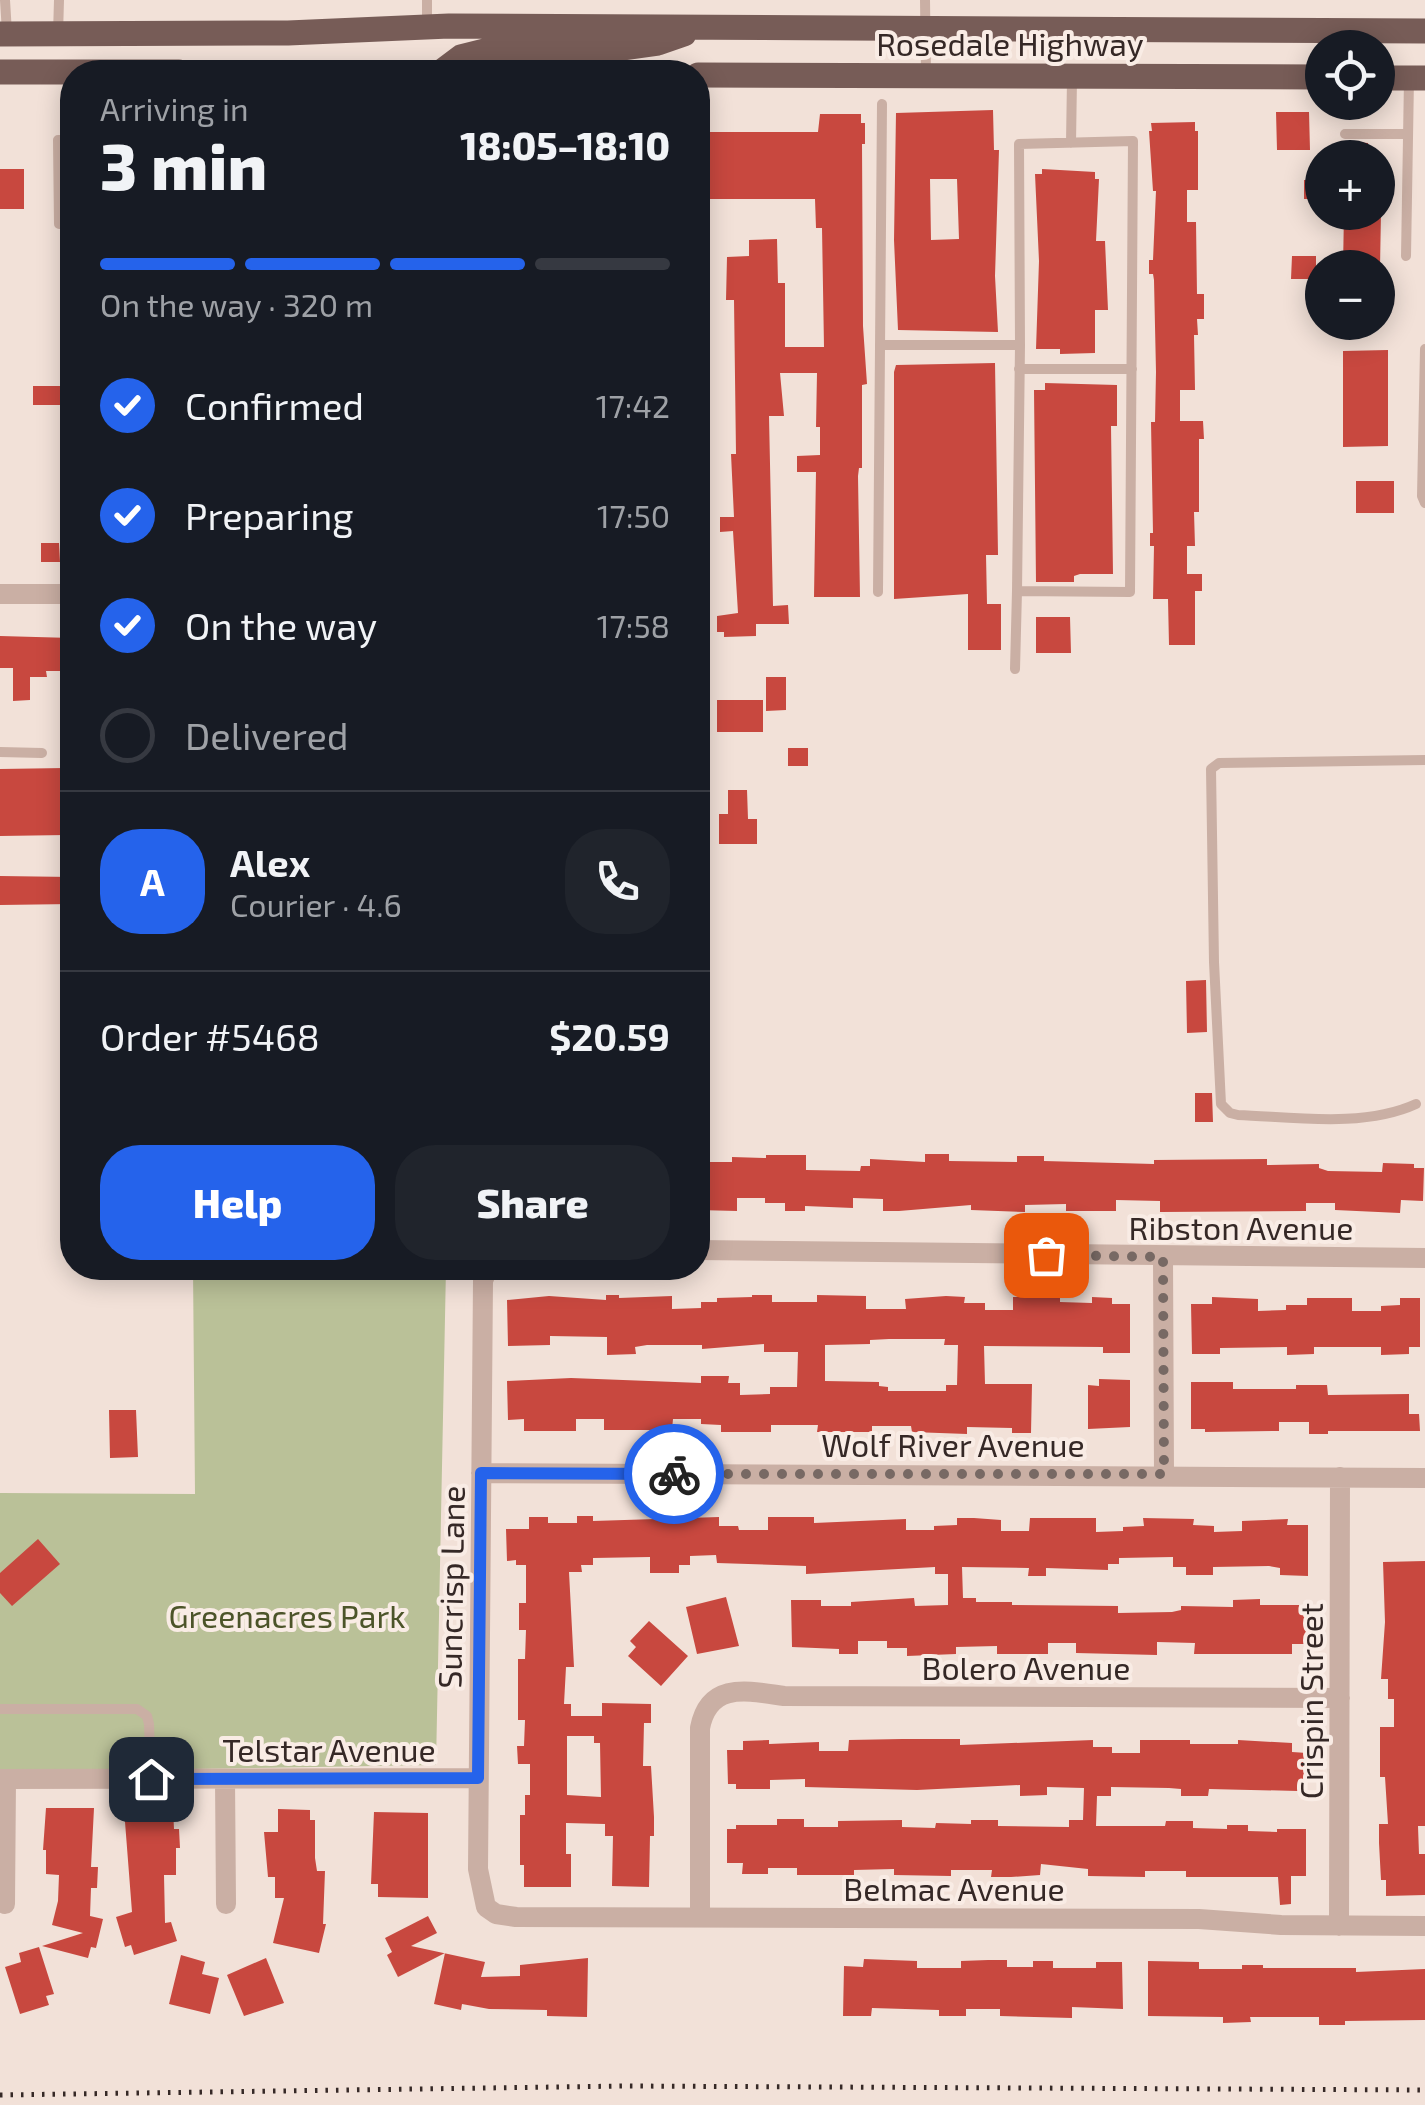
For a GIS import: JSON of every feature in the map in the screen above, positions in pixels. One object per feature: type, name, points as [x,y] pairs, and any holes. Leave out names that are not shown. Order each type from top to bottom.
[{"type":"main road","name":"Rosedale Highway","points":[[3,34],[288,33],[427,27],[1425,31]]},
{"type":"main road","points":[[457,60],[485,52],[658,44],[702,27]]},
{"type":"main road","points":[[0,72],[60,72]]},
{"type":"main road","name":"Rosedale Highway","points":[[710,75],[1305,77]]},
{"type":"street","points":[[0,594],[60,594]]},
{"type":"street","name":"Ribston Avenue","points":[[710,1250],[1425,1258]]},
{"type":"street","points":[[1163,1257],[1164,1474]]},
{"type":"street","name":"Suncrisp Lane","points":[[483,1280],[478,1868],[486,1906]]},
{"type":"street","name":"Wolf River Avenue","points":[[481,1473],[1425,1478]]},
{"type":"street","name":"Crispin Street","points":[[1339,1926],[1340,1477]]},
{"type":"street","name":"Bolero Avenue","points":[[700,1916],[700,1728],[703,1712],[713,1699],[725,1694],[745,1691],[784,1696],[1340,1698]]},
{"type":"street","name":"Telstar Avenue","points":[[3,1779],[478,1778]]},
{"type":"street","points":[[3,1779],[5,1904]]},
{"type":"street","points":[[225,1779],[226,1904]]},
{"type":"street","name":"Belmac Avenue","points":[[486,1906],[496,1914],[516,1918],[1199,1919],[1425,1926]]},
{"type":"lane","points":[[3,34],[5,0]]},
{"type":"lane","points":[[58,34],[59,0]]},
{"type":"lane","points":[[427,0],[427,27]]},
{"type":"lane","points":[[926,0],[926,75]]},
{"type":"lane","points":[[1071,143],[1072,76]]},
{"type":"lane","points":[[1406,256],[1408,134],[1417,78]]},
{"type":"lane","points":[[878,592],[882,104]]},
{"type":"lane","points":[[1345,134],[1408,134]]},
{"type":"lane","points":[[60,140],[60,224]]},
{"type":"lane","points":[[1016,669],[1019,144],[1133,141],[1130,592],[1017,591]]},
{"type":"lane","points":[[880,345],[1020,345]]},
{"type":"lane","points":[[1425,349],[1425,504]]},
{"type":"lane","points":[[1019,369],[1132,370]]},
{"type":"lane","points":[[0,752],[42,752]]},
{"type":"lane","points":[[1416,1104],[1399,1112],[1355,1117],[1292,1117],[1230,1114],[1221,1104],[1210,769],[1218,763],[1425,760]]},
{"type":"lane","points":[[0,1709],[137,1709],[150,1724],[151,1779]]},
{"type":"green space","name":"Greenacres Park","points":[[193,1280],[446,1280],[436,1765],[0,1772],[0,1493],[195,1494]]},
{"type":"building","points":[[993,110],[994,150],[999,150],[995,276],[998,332],[898,330],[894,240],[896,113]],"holes":[[[930,179],[957,179],[959,239],[931,240]]]},
{"type":"building","points":[[1276,112],[1305,112],[1310,140],[1305,140],[1305,150],[1277,150]]},
{"type":"building","points":[[820,114],[861,114],[861,123],[865,123],[863,326],[867,384],[862,385],[862,468],[858,476],[860,597],[814,597],[816,472],[797,472],[797,456],[820,455],[817,373],[780,373],[784,416],[769,416],[773,606],[788,605],[789,624],[756,624],[756,636],[724,637],[724,632],[717,632],[717,616],[738,613],[733,531],[720,532],[720,517],[734,517],[731,454],[736,454],[734,300],[726,300],[727,257],[749,256],[749,240],[777,239],[778,283],[785,283],[785,347],[824,347],[822,228],[816,228],[815,199],[710,199],[710,132],[818,132]]},
{"type":"building","points":[[1195,122],[1198,190],[1187,190],[1187,222],[1196,222],[1197,294],[1204,294],[1204,319],[1197,319],[1198,335],[1194,335],[1195,390],[1180,390],[1180,421],[1203,421],[1204,439],[1199,439],[1199,512],[1194,512],[1195,546],[1187,546],[1187,574],[1202,574],[1202,591],[1195,591],[1195,645],[1169,645],[1168,599],[1153,599],[1154,546],[1150,546],[1151,422],[1155,422],[1156,372],[1154,280],[1153,274],[1149,274],[1149,260],[1153,260],[1156,191],[1149,131],[1151,123]]},
{"type":"building","points":[[0,169],[24,169],[24,209],[0,209]]},
{"type":"building","points":[[1042,169],[1095,172],[1095,179],[1099,179],[1096,241],[1105,241],[1108,310],[1095,310],[1095,353],[1060,354],[1060,349],[1036,349],[1039,261],[1035,174],[1042,174]]},
{"type":"building","points":[[1344,230],[1381,230],[1380,250],[1343,250]]},
{"type":"building","points":[[1292,256],[1305,256],[1305,279],[1291,279]]},
{"type":"building","points":[[1388,350],[1388,446],[1343,447],[1343,351]]},
{"type":"building","points":[[995,363],[998,555],[986,555],[987,604],[1001,604],[1001,650],[968,650],[968,594],[894,599],[894,372],[896,365]]},
{"type":"building","points":[[1045,383],[1117,385],[1117,426],[1111,426],[1113,574],[1080,574],[1074,576],[1074,582],[1036,582],[1034,390],[1045,390]]},
{"type":"building","points":[[33,386],[60,386],[60,405],[33,405]]},
{"type":"building","points":[[1356,481],[1394,481],[1394,513],[1356,513]]},
{"type":"building","points":[[41,543],[59,543],[60,562],[41,562]]},
{"type":"building","points":[[1036,617],[1070,617],[1071,653],[1036,653]]},
{"type":"building","points":[[0,636],[60,638],[60,671],[46,671],[47,677],[30,677],[30,700],[13,701],[13,668],[0,668]]},
{"type":"building","points":[[766,677],[786,677],[786,710],[766,711]]},
{"type":"building","points":[[717,700],[763,700],[763,732],[717,732]]},
{"type":"building","points":[[788,748],[808,748],[808,766],[788,766]]},
{"type":"building","points":[[60,768],[60,835],[0,836],[0,769]]},
{"type":"building","points":[[728,790],[747,790],[748,819],[757,819],[757,844],[719,844],[719,814],[728,814]]},
{"type":"building","points":[[0,876],[60,877],[60,904],[0,905]]},
{"type":"building","points":[[1206,980],[1207,1032],[1187,1033],[1186,981]]},
{"type":"building","points":[[1195,1093],[1212,1093],[1213,1122],[1195,1122]]},
{"type":"building","points":[[925,1154],[949,1154],[949,1161],[1017,1162],[1017,1156],[1044,1156],[1044,1161],[1154,1164],[1154,1160],[1267,1159],[1267,1165],[1319,1164],[1319,1168],[1328,1171],[1382,1172],[1383,1163],[1414,1164],[1414,1168],[1424,1168],[1423,1201],[1401,1200],[1400,1213],[1335,1210],[1335,1203],[1306,1203],[1306,1211],[1160,1212],[1160,1201],[1116,1200],[1116,1211],[1066,1211],[1066,1204],[1025,1205],[1025,1212],[971,1210],[971,1205],[883,1211],[883,1199],[853,1198],[853,1208],[805,1206],[805,1211],[785,1211],[785,1203],[737,1198],[737,1211],[710,1210],[710,1162],[732,1162],[732,1157],[806,1155],[806,1170],[860,1171],[861,1166],[870,1166],[870,1159],[925,1162]]},
{"type":"building","points":[[606,1295],[672,1296],[672,1309],[701,1308],[701,1302],[752,1295],[772,1295],[772,1302],[817,1302],[817,1295],[866,1296],[866,1309],[906,1309],[905,1299],[946,1296],[965,1297],[964,1303],[985,1303],[985,1310],[1013,1310],[1013,1297],[1060,1297],[1060,1302],[1092,1303],[1092,1297],[1112,1298],[1112,1304],[1130,1304],[1130,1353],[1103,1353],[1103,1347],[984,1346],[985,1384],[1032,1384],[1031,1433],[1012,1433],[1012,1428],[967,1427],[967,1434],[912,1432],[911,1426],[872,1426],[872,1432],[817,1432],[818,1425],[771,1425],[771,1432],[721,1432],[721,1425],[701,1424],[701,1419],[673,1419],[672,1430],[604,1430],[604,1419],[576,1419],[576,1431],[524,1431],[524,1419],[508,1420],[507,1381],[571,1378],[701,1383],[701,1376],[729,1376],[728,1383],[740,1383],[740,1395],[770,1394],[770,1387],[797,1387],[798,1352],[764,1352],[764,1344],[702,1349],[702,1345],[647,1345],[635,1347],[636,1354],[607,1355],[607,1337],[550,1336],[550,1345],[508,1346],[507,1300],[549,1296],[606,1300]],"holes":[[[945,1339],[944,1345],[958,1345],[957,1385],[946,1385],[946,1391],[888,1391],[879,1382],[825,1381],[825,1345]]]},
{"type":"building","points":[[1212,1297],[1258,1299],[1258,1311],[1307,1305],[1307,1298],[1352,1298],[1352,1311],[1381,1311],[1381,1306],[1400,1305],[1400,1298],[1420,1298],[1420,1347],[1409,1347],[1409,1354],[1381,1355],[1381,1347],[1314,1347],[1314,1354],[1287,1355],[1287,1347],[1220,1348],[1220,1354],[1192,1354],[1191,1304],[1212,1304]]},
{"type":"building","points":[[1099,1379],[1130,1380],[1130,1427],[1088,1429],[1088,1385],[1099,1386]]},
{"type":"building","points":[[1191,1382],[1233,1382],[1233,1389],[1327,1385],[1328,1395],[1409,1394],[1409,1414],[1419,1414],[1420,1431],[1309,1434],[1309,1422],[1279,1422],[1279,1431],[1205,1432],[1191,1429]]},
{"type":"building","points":[[109,1410],[136,1410],[138,1457],[110,1458]]},
{"type":"building","points":[[577,1516],[593,1516],[593,1521],[719,1517],[719,1526],[768,1530],[768,1517],[814,1517],[814,1523],[906,1519],[906,1530],[934,1530],[934,1526],[957,1525],[957,1518],[974,1518],[1001,1520],[1001,1531],[1029,1531],[1030,1518],[1096,1518],[1096,1532],[1144,1526],[1143,1518],[1194,1519],[1193,1525],[1214,1526],[1214,1532],[1242,1531],[1242,1521],[1288,1519],[1287,1525],[1308,1525],[1308,1576],[1280,1575],[1280,1568],[1269,1566],[1213,1567],[1213,1575],[1186,1575],[1186,1567],[1173,1567],[1173,1557],[1119,1558],[1119,1564],[1108,1564],[1108,1570],[1046,1568],[1046,1576],[1028,1576],[1029,1568],[962,1567],[963,1598],[1012,1605],[1118,1606],[1118,1613],[1172,1612],[1181,1610],[1181,1606],[1233,1607],[1233,1600],[1260,1599],[1260,1605],[1299,1605],[1299,1610],[1308,1610],[1308,1644],[1292,1644],[1292,1654],[1194,1654],[1195,1643],[1157,1642],[1157,1655],[1076,1653],[1076,1643],[1048,1643],[1048,1654],[997,1654],[997,1646],[956,1647],[956,1654],[907,1656],[907,1648],[887,1648],[887,1641],[858,1641],[858,1654],[839,1654],[839,1649],[792,1647],[791,1600],[851,1606],[851,1602],[914,1598],[915,1606],[948,1605],[948,1574],[935,1574],[935,1567],[806,1574],[806,1566],[717,1563],[716,1555],[690,1556],[690,1565],[679,1565],[679,1573],[650,1573],[650,1557],[593,1558],[593,1565],[581,1565],[582,1572],[569,1572],[574,1667],[566,1667],[564,1704],[571,1704],[571,1716],[602,1716],[602,1703],[651,1704],[651,1723],[644,1723],[643,1766],[651,1766],[654,1817],[649,1887],[612,1886],[613,1836],[605,1836],[605,1824],[566,1823],[571,1887],[524,1887],[520,1815],[525,1815],[525,1795],[530,1795],[530,1764],[518,1764],[517,1746],[524,1746],[525,1720],[518,1720],[518,1659],[525,1659],[526,1630],[519,1630],[519,1603],[526,1603],[526,1565],[507,1561],[506,1529],[529,1529],[529,1517],[548,1517],[548,1523],[577,1523]],"holes":[[[567,1736],[594,1736],[594,1743],[600,1743],[601,1797],[567,1795]]]},
{"type":"building","points":[[38,1539],[60,1564],[12,1606],[0,1593],[0,1573]]},
{"type":"building","points":[[1425,1561],[1425,1826],[1418,1826],[1419,1854],[1425,1854],[1425,1895],[1386,1896],[1379,1843],[1379,1824],[1388,1824],[1385,1777],[1380,1777],[1380,1727],[1394,1727],[1394,1699],[1388,1699],[1388,1679],[1381,1679],[1385,1622],[1383,1562]]},
{"type":"building","points":[[726,1597],[739,1646],[697,1654],[686,1607]]},
{"type":"building","points":[[649,1621],[688,1656],[661,1686],[628,1656],[636,1647],[630,1641]]},
{"type":"building","points":[[960,1739],[960,1745],[1093,1740],[1093,1747],[1112,1747],[1112,1753],[1140,1753],[1140,1740],[1190,1740],[1190,1744],[1238,1744],[1238,1740],[1292,1743],[1292,1752],[1307,1753],[1307,1787],[1298,1787],[1298,1791],[1209,1789],[1208,1796],[1181,1796],[1181,1789],[1111,1787],[1111,1796],[1097,1796],[1096,1826],[1165,1826],[1166,1821],[1193,1821],[1193,1828],[1248,1825],[1248,1831],[1306,1829],[1306,1876],[1291,1876],[1291,1904],[1280,1905],[1278,1877],[1186,1877],[1186,1871],[1145,1871],[1145,1877],[1088,1876],[1088,1869],[1041,1864],[1040,1875],[1011,1877],[991,1877],[992,1870],[951,1870],[951,1876],[894,1875],[894,1869],[854,1870],[854,1875],[797,1875],[797,1868],[768,1868],[768,1874],[742,1874],[743,1863],[727,1863],[727,1829],[736,1829],[736,1825],[777,1825],[777,1819],[804,1819],[804,1827],[838,1827],[838,1821],[902,1820],[902,1827],[935,1828],[936,1823],[971,1824],[971,1820],[998,1820],[998,1826],[1069,1827],[1069,1820],[1083,1820],[1084,1788],[1047,1787],[1047,1795],[1020,1796],[1020,1785],[917,1790],[805,1787],[805,1779],[770,1780],[770,1789],[736,1789],[736,1784],[728,1784],[727,1750],[743,1750],[743,1741],[819,1742],[819,1751],[848,1751],[849,1740]]},
{"type":"building","points":[[46,1808],[94,1808],[91,1867],[98,1867],[97,1888],[91,1888],[90,1916],[103,1919],[96,1948],[91,1947],[88,1958],[42,1946],[83,1933],[52,1925],[59,1875],[46,1874]]},
{"type":"building","points":[[173,1808],[180,1848],[176,1848],[176,1875],[164,1875],[165,1923],[171,1922],[177,1941],[134,1955],[131,1945],[125,1947],[116,1917],[132,1912],[124,1809]]},
{"type":"building","points":[[278,1809],[310,1810],[310,1820],[315,1820],[317,1871],[325,1871],[326,1924],[319,1953],[273,1943],[284,1898],[275,1898],[275,1877],[268,1877],[264,1832],[278,1832]]},
{"type":"building","points":[[374,1812],[428,1813],[428,1898],[378,1897],[378,1884],[371,1884]]},
{"type":"building","points":[[428,1916],[437,1933],[411,1946],[445,1953],[398,1977],[387,1955],[392,1952],[385,1938]]},
{"type":"building","points":[[39,1947],[54,1994],[46,1996],[49,2005],[20,2014],[5,1967],[21,1962],[19,1953]]},
{"type":"building","points":[[445,1953],[485,1962],[481,1977],[520,1976],[520,1965],[588,1958],[587,2017],[547,2016],[547,2010],[489,2009],[462,2004],[461,2010],[434,2004]]},
{"type":"building","points":[[181,1955],[205,1962],[202,1974],[219,1978],[210,2014],[169,2004]]},
{"type":"building","points":[[266,1958],[284,2003],[244,2016],[227,1975]]},
{"type":"building","points":[[864,1959],[917,1961],[917,1968],[961,1968],[961,1961],[988,1960],[1007,1960],[1007,1967],[1033,1967],[1033,1961],[1053,1961],[1053,1968],[1096,1968],[1096,1962],[1122,1962],[1123,2009],[1072,2007],[1072,2018],[1000,2016],[1000,2009],[966,2009],[966,2016],[939,2016],[939,2010],[872,2008],[871,2016],[843,2016],[844,1966],[863,1967]]},
{"type":"building","points":[[1148,1961],[1199,1962],[1199,1969],[1263,1965],[1356,1968],[1356,1972],[1425,1969],[1425,2020],[1319,2025],[1319,2017],[1250,2017],[1251,2022],[1223,2023],[1223,2017],[1148,2016]]},
{"type":"railway","points":[[0,2095],[626,2086],[1425,2090]]},
{"type":"way so far","points":[[674,1474],[1164,1474],[1163,1257],[1046,1255]]},
{"type":"route","points":[[151,1779],[478,1778],[481,1473],[674,1474]]}]
